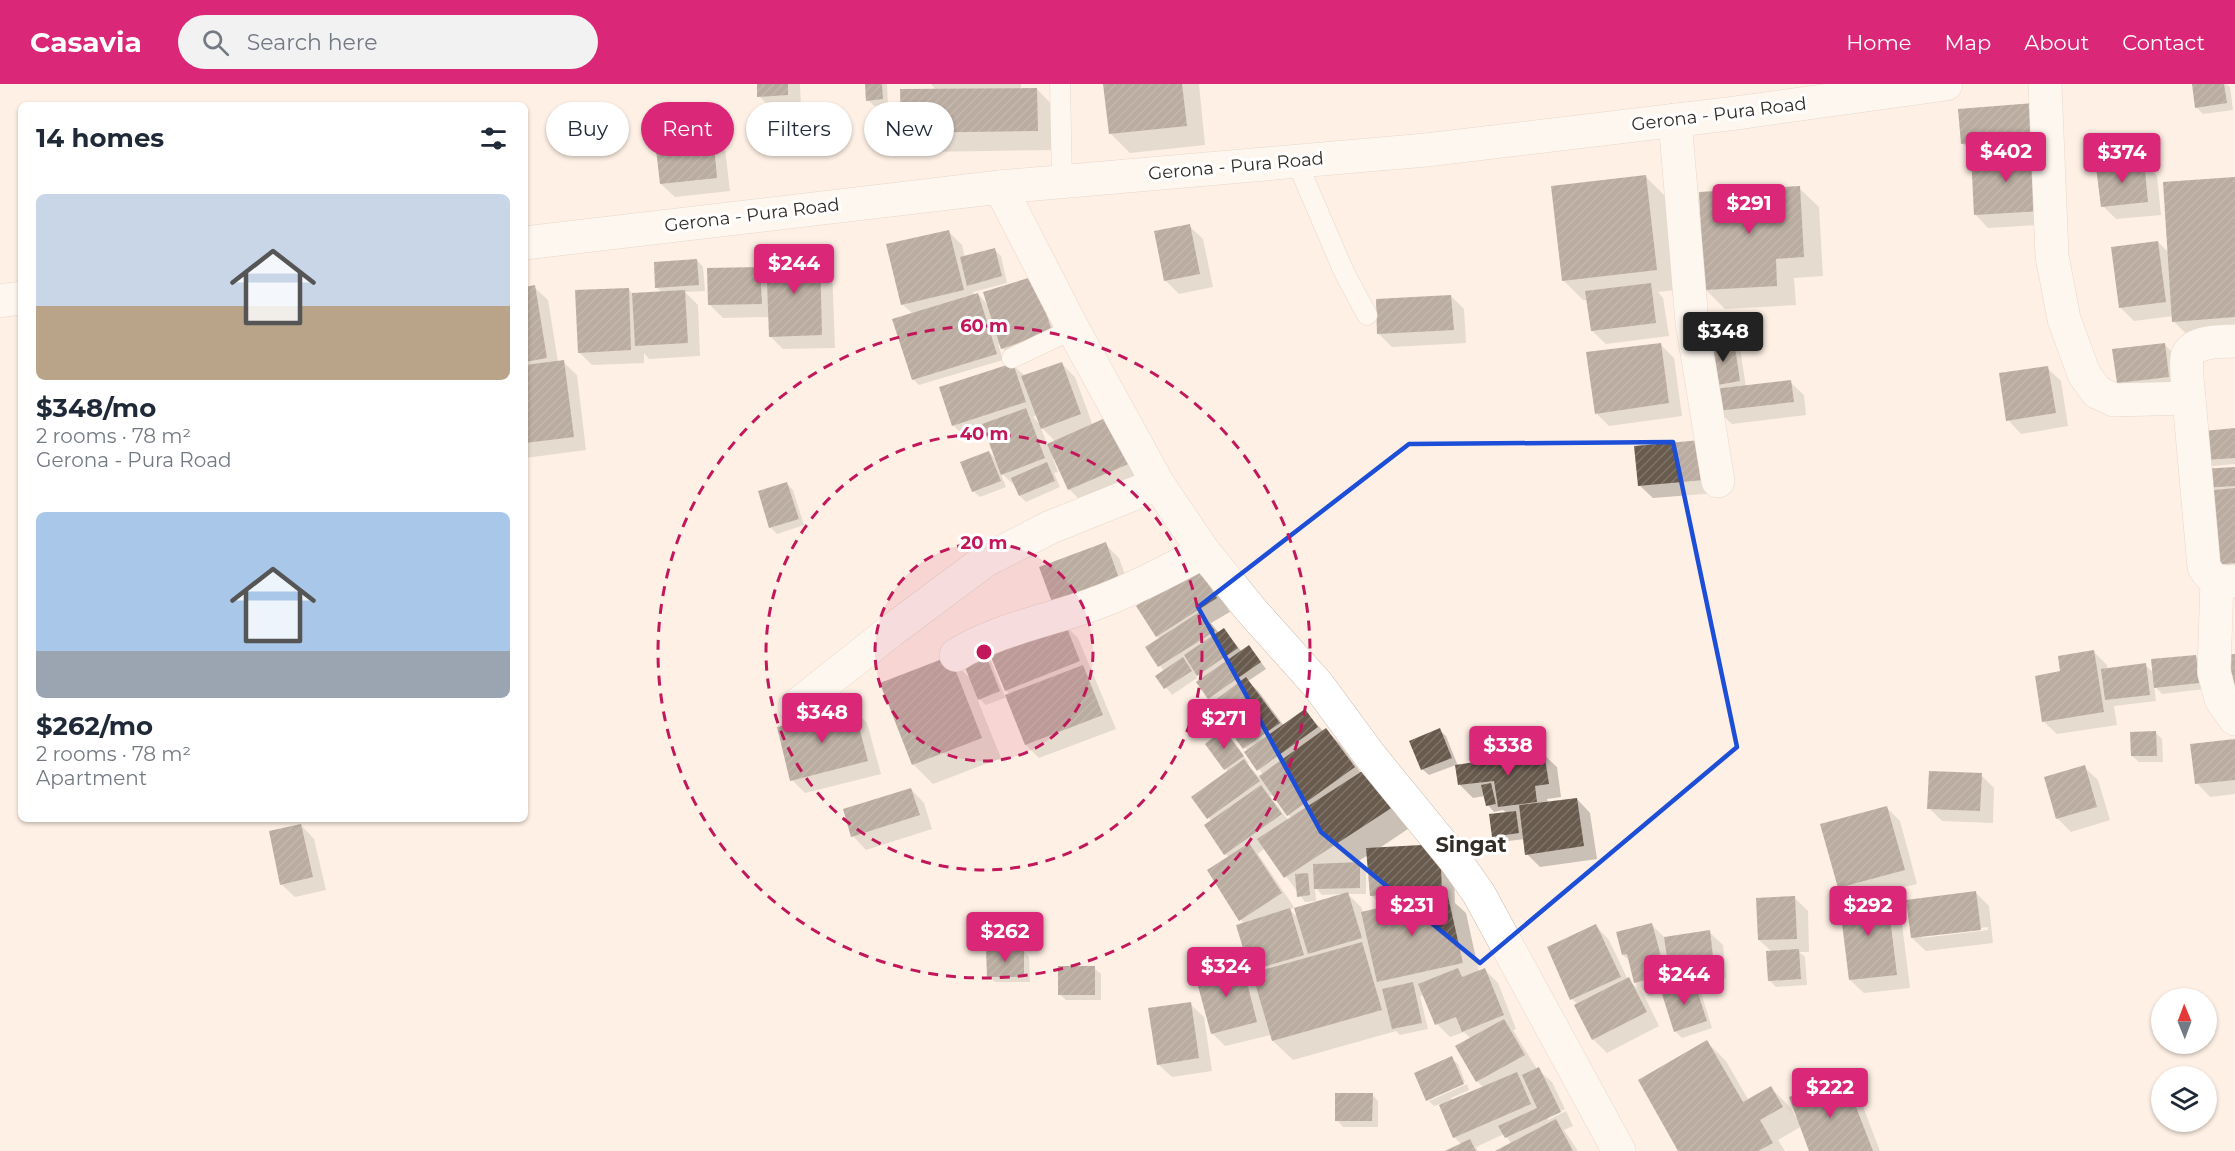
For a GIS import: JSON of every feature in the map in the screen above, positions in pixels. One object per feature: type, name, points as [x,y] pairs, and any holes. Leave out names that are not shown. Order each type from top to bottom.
[{"type":"street","name":"Gerona - Pura Road","points":[[528,243],[1000,188],[1426,150],[1946,84]]},
{"type":"street","points":[[2044,84],[2052,256],[2064,319],[2084,374],[2097,392],[2114,400],[2188,398]]},
{"type":"street","points":[[1675,120],[1692,322],[1718,481]]},
{"type":"street","points":[[1000,188],[1073,329],[1158,484],[1204,552],[1251,610],[1318,685],[1371,757],[1455,860],[1479,894],[1619,1151]]},
{"type":"street","points":[[0,301],[18,298]]},
{"type":"street","points":[[2235,341],[2203,344],[2193,348],[2187,357],[2188,398],[2204,567],[2210,577],[2226,581],[2214,672],[2221,699],[2235,719]]},
{"type":"street","points":[[795,707],[892,630],[986,560],[1051,527],[1158,484]]},
{"type":"street","points":[[956,655],[977,642],[1114,596],[1204,552]]},
{"type":"lane","points":[[1060,84],[1062,182]]},
{"type":"lane","points":[[1296,160],[1344,272],[1367,315]]},
{"type":"lane","points":[[1012,358],[1073,329]]},
{"type":"highlighted area","points":[[1673,442],[1737,747],[1480,963],[1321,832],[1198,607],[1409,444]]},
{"type":"building","points":[[757,84],[788,84],[788,95],[757,97]]},
{"type":"building","points":[[865,84],[882,84],[883,99],[866,101]]},
{"type":"building","points":[[1103,84],[1182,84],[1187,126],[1109,134]]},
{"type":"building","points":[[2192,84],[2224,84],[2227,103],[2195,108]]},
{"type":"building","points":[[1037,88],[1038,131],[954,132],[954,102],[900,102],[900,89]]},
{"type":"building","points":[[2035,103],[2038,138],[1961,144],[1958,109]]},
{"type":"building","points":[[2037,152],[2041,211],[1974,215],[1971,155]]},
{"type":"building","points":[[657,156],[715,156],[717,178],[660,184]]},
{"type":"building","points":[[2144,161],[2148,202],[2101,207],[2096,167]]},
{"type":"building","points":[[1646,175],[1657,270],[1562,281],[1551,186]]},
{"type":"building","points":[[2235,177],[2235,317],[2172,322],[2163,182]]},
{"type":"building","points":[[1800,186],[1804,257],[1776,259],[1777,286],[1704,290],[1699,192]]},
{"type":"building","points":[[1190,224],[1200,274],[1164,281],[1154,231]]},
{"type":"building","points":[[949,230],[964,290],[901,305],[886,244]]},
{"type":"building","points":[[2158,241],[2166,302],[2119,308],[2111,247]]},
{"type":"building","points":[[995,248],[1002,276],[967,286],[960,257]]},
{"type":"building","points":[[820,253],[822,335],[769,337],[766,254]]},
{"type":"building","points":[[697,259],[699,285],[655,288],[654,262]]},
{"type":"building","points":[[760,267],[762,304],[708,305],[707,268]]},
{"type":"building","points":[[1035,276],[1052,332],[1001,349],[983,292]]},
{"type":"building","points":[[1651,283],[1656,323],[1591,331],[1585,291]]},
{"type":"building","points":[[535,285],[547,358],[528,361],[528,286]]},
{"type":"building","points":[[629,288],[631,350],[578,353],[575,290]]},
{"type":"building","points":[[685,290],[688,343],[635,346],[632,293]]},
{"type":"building","points":[[978,293],[997,354],[912,380],[892,319]]},
{"type":"building","points":[[1451,295],[1454,330],[1377,334],[1376,299]]},
{"type":"building","points":[[1734,340],[1740,381],[1712,386],[1705,344]]},
{"type":"building","points":[[1661,343],[1669,403],[1595,414],[1586,352]]},
{"type":"building","points":[[2165,343],[2169,377],[2117,383],[2112,349]]},
{"type":"building","points":[[564,360],[574,437],[528,443],[528,365]]},
{"type":"building","points":[[1062,362],[1081,414],[1041,429],[1021,376]]},
{"type":"building","points":[[1013,363],[1026,402],[952,426],[939,387]]},
{"type":"building","points":[[2048,366],[2056,413],[2006,421],[1999,373]]},
{"type":"building","points":[[1791,380],[1794,402],[1717,411],[1714,389]]},
{"type":"building","points":[[1026,408],[1045,458],[1001,475],[982,424]]},
{"type":"building","points":[[1112,415],[1133,462],[1068,490],[1047,444]]},
{"type":"building","points":[[2235,428],[2235,458],[2204,460],[2203,431]]},
{"type":"building","points":[[1701,440],[1704,480],[1638,486],[1634,446]]},
{"type":"building","points":[[989,451],[1001,481],[972,492],[960,462]]},
{"type":"building","points":[[1047,462],[1055,481],[1019,496],[1011,478]]},
{"type":"building","points":[[2235,467],[2235,486],[2202,488],[2201,469]]},
{"type":"building","points":[[787,482],[799,519],[769,528],[758,491]]},
{"type":"building","points":[[2235,488],[2235,563],[2211,565],[2204,491]]},
{"type":"building","points":[[1106,542],[1120,581],[1053,605],[1039,567]]},
{"type":"building","points":[[1198,567],[1217,598],[1156,637],[1136,606]]},
{"type":"building","points":[[1201,611],[1215,631],[1158,667],[1145,647]]},
{"type":"building","points":[[1065,623],[1080,661],[1005,691],[989,652]]},
{"type":"building","points":[[1224,628],[1238,648],[1197,676],[1184,655]]},
{"type":"building","points":[[1249,645],[1261,662],[1208,699],[1196,682]]},
{"type":"building","points":[[983,648],[1000,691],[978,700],[961,657]]},
{"type":"building","points":[[2094,650],[2104,712],[2042,722],[2035,676],[2060,671],[2058,656]]},
{"type":"building","points":[[2235,654],[2235,693],[2224,655]]},
{"type":"building","points":[[2196,655],[2199,683],[2154,688],[2151,659]]},
{"type":"building","points":[[950,656],[982,738],[912,765],[880,683]]},
{"type":"building","points":[[1183,657],[1192,671],[1164,689],[1155,676]]},
{"type":"building","points":[[2146,663],[2150,695],[2105,700],[2101,669]]},
{"type":"building","points":[[1083,665],[1103,715],[1025,745],[1005,695]]},
{"type":"building","points":[[1246,677],[1280,723],[1243,749],[1210,704]]},
{"type":"building","points":[[854,708],[868,761],[790,781],[777,727]]},
{"type":"building","points":[[1305,709],[1318,727],[1257,771],[1244,752]]},
{"type":"building","points":[[1326,728],[1355,767],[1287,816],[1259,776]]},
{"type":"building","points":[[1440,728],[1452,758],[1421,770],[1409,741]]},
{"type":"building","points":[[1224,729],[1244,756],[1224,770],[1205,744]]},
{"type":"building","points":[[2156,731],[2157,756],[2131,756],[2130,732]]},
{"type":"building","points":[[2235,739],[2235,780],[2195,784],[2190,744]]},
{"type":"building","points":[[1544,752],[1549,784],[1535,786],[1537,802],[1498,807],[1494,781],[1458,785],[1455,765]]},
{"type":"building","points":[[1244,759],[1260,781],[1207,819],[1191,797]]},
{"type":"building","points":[[2085,765],[2097,807],[2056,819],[2044,777]]},
{"type":"building","points":[[1367,768],[1393,807],[1284,878],[1257,839]]},
{"type":"building","points":[[1929,771],[1982,773],[1980,811],[1927,809]]},
{"type":"building","points":[[1491,783],[1496,804],[1486,806],[1481,785]]},
{"type":"building","points":[[1261,785],[1282,814],[1224,855],[1204,825]]},
{"type":"building","points":[[911,788],[920,815],[851,837],[843,809]]},
{"type":"building","points":[[1577,798],[1584,846],[1525,855],[1519,805]]},
{"type":"building","points":[[1887,806],[1905,870],[1838,888],[1820,824]]},
{"type":"building","points":[[1516,811],[1519,833],[1492,837],[1489,814]]},
{"type":"building","points":[[301,824],[313,877],[280,885],[269,831]]},
{"type":"building","points":[[1249,843],[1282,893],[1239,921],[1207,870]]},
{"type":"building","points":[[1440,844],[1442,892],[1370,896],[1366,848]]},
{"type":"building","points":[[1360,862],[1360,888],[1314,889],[1313,864]]},
{"type":"building","points":[[1308,873],[1310,895],[1297,897],[1295,874]]},
{"type":"building","points":[[1976,891],[1981,930],[1911,938],[1906,900]]},
{"type":"building","points":[[1348,892],[1362,938],[1308,954],[1294,908]]},
{"type":"building","points":[[1447,892],[1463,963],[1377,982],[1361,912]]},
{"type":"building","points":[[1887,893],[1897,975],[1849,980],[1839,899]]},
{"type":"building","points":[[1795,896],[1797,939],[1758,940],[1756,898]]},
{"type":"building","points":[[1290,908],[1304,955],[1250,971],[1236,925]]},
{"type":"building","points":[[1652,923],[1666,975],[1634,983],[1627,954],[1622,955],[1616,932]]},
{"type":"building","points":[[1596,924],[1621,977],[1570,1000],[1547,947]]},
{"type":"building","points":[[1710,930],[1714,965],[1669,971],[1664,937]]},
{"type":"building","points":[[1362,942],[1382,1010],[1272,1041],[1252,973]]},
{"type":"building","points":[[986,949],[1024,949],[1024,977],[987,977]]},
{"type":"building","points":[[1799,949],[1801,979],[1768,981],[1766,951]]},
{"type":"building","points":[[1242,963],[1257,1022],[1211,1034],[1195,975]]},
{"type":"building","points":[[1058,966],[1095,966],[1095,995],[1058,995]]},
{"type":"building","points":[[1458,968],[1462,977],[1485,968],[1504,1015],[1462,1032],[1456,1017],[1435,1025],[1418,984]]},
{"type":"building","points":[[1629,977],[1647,1012],[1592,1040],[1574,1005]]},
{"type":"building","points":[[1694,981],[1707,1021],[1674,1032],[1661,991]]},
{"type":"building","points":[[1413,982],[1422,1023],[1392,1029],[1382,989]]},
{"type":"building","points":[[1191,1002],[1199,1058],[1157,1065],[1148,1008]]},
{"type":"building","points":[[1504,1019],[1525,1055],[1476,1082],[1455,1046]]},
{"type":"building","points":[[1707,1040],[1743,1102],[1771,1086],[1783,1107],[1760,1120],[1773,1143],[1758,1151],[1678,1151],[1638,1080]]},
{"type":"building","points":[[1452,1056],[1464,1084],[1426,1101],[1414,1073]]},
{"type":"building","points":[[1539,1067],[1561,1112],[1505,1138],[1498,1126],[1537,1108],[1522,1075]]},
{"type":"building","points":[[1517,1072],[1531,1104],[1453,1138],[1439,1105]]},
{"type":"building","points":[[1844,1076],[1873,1151],[1809,1151],[1789,1097]]},
{"type":"building","points":[[1335,1093],[1373,1093],[1372,1121],[1335,1121]]},
{"type":"building","points":[[1556,1119],[1573,1151],[1495,1151]]},
{"type":"building","points":[[1470,1139],[1476,1151],[1445,1151]]},
{"type":"district","name":"Singat","points":[[1471,845]]}]
